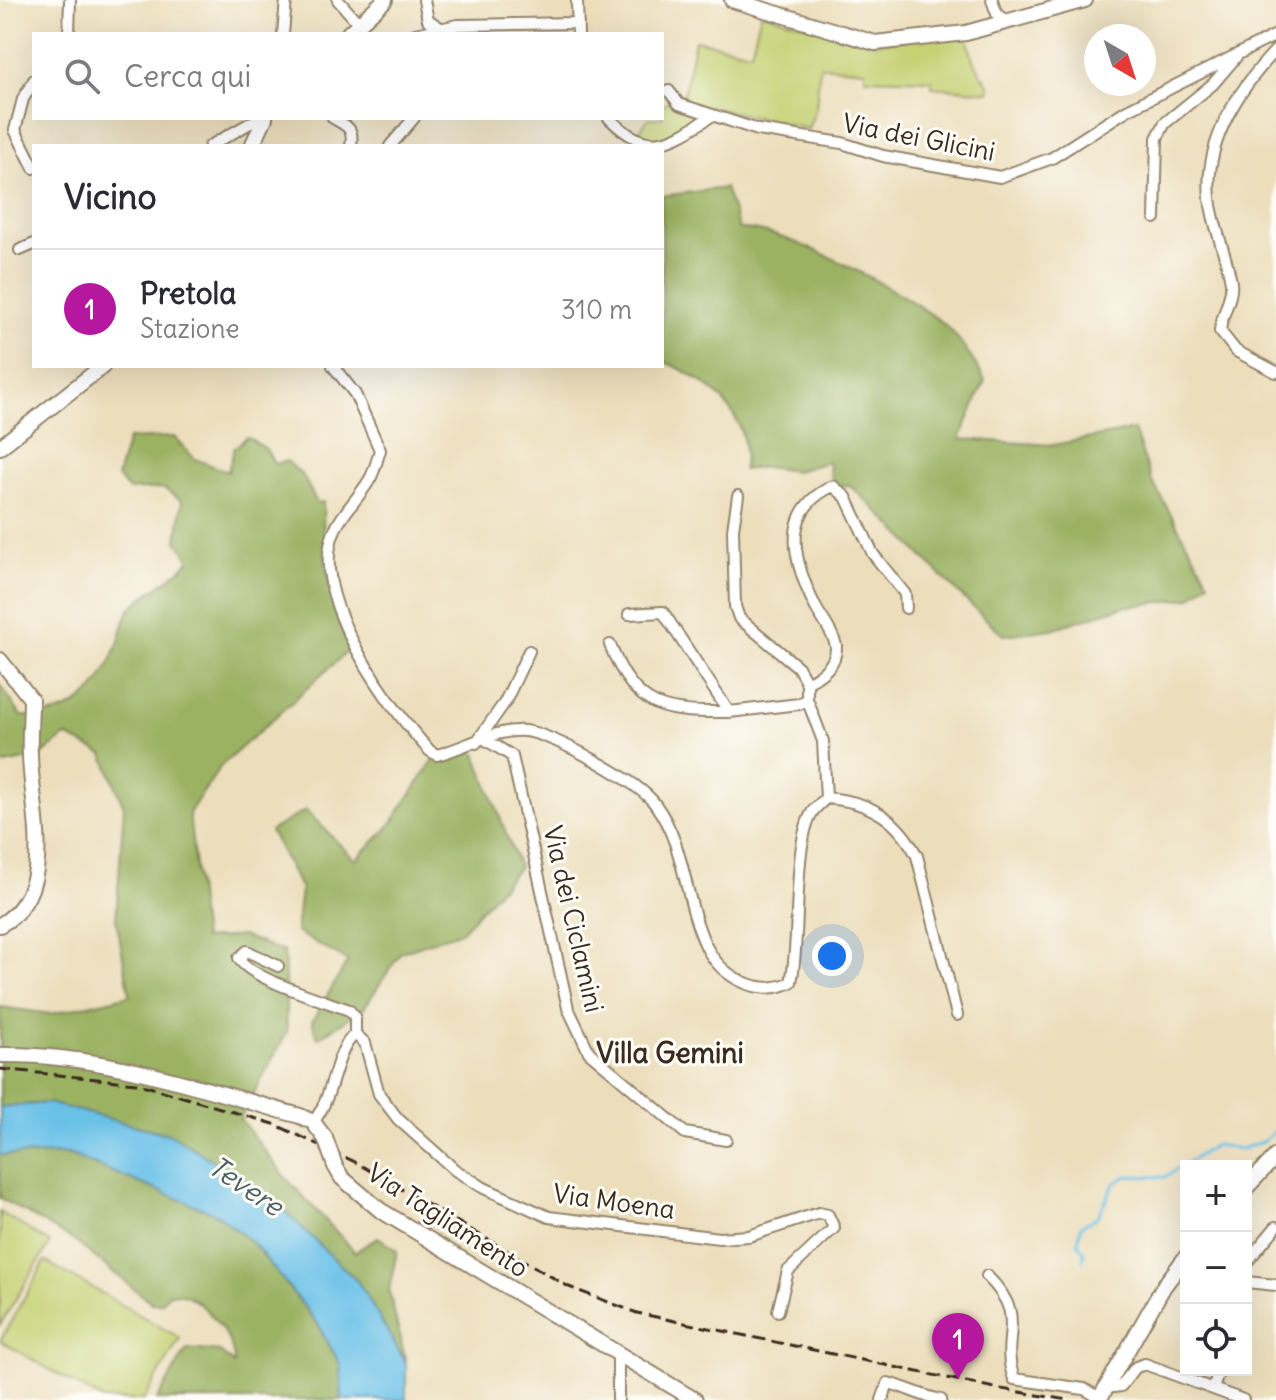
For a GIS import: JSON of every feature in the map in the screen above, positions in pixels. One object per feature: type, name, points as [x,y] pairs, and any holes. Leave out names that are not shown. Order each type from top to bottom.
[{"type":"street","points":[[69,32],[70,0]]},
{"type":"street","points":[[283,32],[286,0]]},
{"type":"street","points":[[338,0],[354,29],[385,0]]},
{"type":"street","points":[[424,0],[428,20],[439,27]]},
{"type":"street","points":[[732,0],[875,43],[938,39],[1085,0]]},
{"type":"street","points":[[992,0],[997,14],[1008,22]]},
{"type":"street","points":[[422,32],[439,27],[578,28],[577,1]]},
{"type":"street","name":"Via dei Glicini","points":[[669,91],[679,104],[778,135],[842,143],[883,156],[1000,177],[1052,158],[1127,110],[1276,35]]},
{"type":"street","points":[[1276,50],[1256,71],[1227,115],[1210,158],[1210,198],[1231,283],[1220,331],[1236,351],[1276,372]]},
{"type":"street","name":"Via dei Glicini","points":[[1155,218],[1157,138],[1165,123],[1213,84],[1237,56]]},
{"type":"street","points":[[32,83],[23,99],[15,130],[32,164]]},
{"type":"street","points":[[656,144],[669,141],[711,116]]},
{"type":"street","points":[[214,144],[258,120]]},
{"type":"street","points":[[253,144],[261,120]]},
{"type":"street","points":[[337,120],[352,132],[351,144]]},
{"type":"street","points":[[392,144],[412,120]]},
{"type":"street","points":[[612,120],[634,138],[649,144]]},
{"type":"street","points":[[20,250],[32,245]]},
{"type":"street","points":[[0,447],[101,368]]},
{"type":"street","points":[[335,368],[355,394],[380,450],[371,477],[331,540],[328,569],[334,594],[379,687],[430,751],[437,755],[523,730],[542,735],[638,785],[655,802],[669,826],[708,950],[735,978],[757,989],[779,988],[791,982],[797,956],[805,838],[812,812],[826,798],[823,741],[807,699],[807,683],[798,667],[739,618],[735,606],[733,529],[738,496]]},
{"type":"street","points":[[807,683],[826,672],[834,658],[836,644],[805,584],[794,540],[796,522],[817,494],[833,486],[846,497],[873,554],[905,594],[906,608]]},
{"type":"street","points":[[629,614],[663,612],[729,712]]},
{"type":"street","points":[[610,645],[623,677],[658,707],[681,713],[729,712],[799,704],[807,699]]},
{"type":"street","points":[[481,742],[529,651]]},
{"type":"street","points":[[0,660],[31,699],[30,754],[37,857],[29,896],[15,916],[0,925]]},
{"type":"street","name":"Via dei Ciclamini","points":[[481,742],[512,756],[568,1008],[589,1052],[652,1110],[685,1133],[726,1140]]},
{"type":"street","points":[[826,798],[867,805],[904,833],[917,856],[957,1015]]},
{"type":"street","name":"Via Moena","points":[[278,966],[256,952],[247,951],[239,958],[242,964],[258,975],[349,1010],[355,1017],[355,1034],[365,1043],[379,1094],[398,1119],[455,1170],[549,1217],[719,1238],[749,1236],[819,1213],[828,1215],[834,1228],[788,1271],[778,1311]]},
{"type":"street","points":[[0,1055],[81,1061],[147,1075],[313,1122],[329,1099],[344,1048],[355,1034]]},
{"type":"street","name":"Via Tagliamento","points":[[313,1122],[325,1138],[342,1178],[380,1210],[695,1400]]},
{"type":"street","points":[[1252,1182],[1276,1156]]},
{"type":"street","points":[[1252,1256],[1276,1227]]},
{"type":"street","points":[[1102,1396],[1164,1286],[1180,1265]]},
{"type":"street","points":[[987,1276],[1005,1294],[1012,1309],[1014,1379],[1084,1389],[1102,1396],[1121,1386],[1136,1367],[1145,1364],[1243,1400]]},
{"type":"street","points":[[1252,1283],[1276,1285]]},
{"type":"street","points":[[618,1355],[618,1400]]},
{"type":"street","points":[[1213,1389],[1217,1376]]},
{"type":"street","points":[[882,1400],[888,1383],[909,1388],[916,1395],[941,1400]]},
{"type":"green space","points":[[761,13],[875,43],[966,33],[973,60],[990,87],[989,92],[932,87],[932,80],[865,78],[865,70],[820,66],[816,108],[808,129],[682,101],[695,40],[751,52]]},
{"type":"green space","points":[[673,98],[711,116],[669,141],[634,138],[648,120],[664,120],[664,104]]},
{"type":"green space","points":[[725,188],[739,229],[760,231],[815,250],[876,280],[945,325],[967,351],[985,380],[960,439],[1053,445],[1134,430],[1152,481],[1209,582],[1190,598],[1122,607],[1052,629],[1004,635],[849,485],[833,486],[828,462],[796,471],[764,467],[743,470],[745,451],[735,417],[711,389],[664,362],[664,196]]},
{"type":"green space","points":[[174,437],[195,459],[228,472],[234,448],[247,437],[266,449],[274,464],[287,461],[303,476],[317,503],[323,502],[328,577],[349,650],[221,766],[189,813],[203,939],[243,936],[284,952],[287,1032],[240,1119],[287,1179],[355,1252],[378,1237],[397,1251],[389,1291],[406,1363],[358,1282],[48,1103],[0,1107],[0,1007],[51,1014],[130,995],[116,919],[124,807],[103,754],[66,736],[39,757],[0,765],[0,684],[21,716],[41,716],[72,707],[95,687],[104,674],[132,607],[190,560],[177,541],[182,501],[163,488],[129,490],[117,477],[128,439]]},
{"type":"green space","points":[[474,749],[519,867],[462,931],[401,952],[364,1008],[318,1038],[312,1021],[348,961],[296,932],[301,889],[270,831],[306,810],[355,860],[388,828],[437,755]]},
{"type":"green space","points":[[68,1154],[217,1214],[254,1244],[316,1321],[340,1364],[342,1400],[157,1400],[187,1349],[220,1352],[234,1364],[231,1346],[220,1326],[196,1301],[186,1295],[169,1293],[162,1303],[152,1303],[73,1240],[0,1198],[0,1155]]},
{"type":"green space","points":[[0,1212],[50,1243],[0,1325]]},
{"type":"green space","points":[[45,1261],[180,1338],[144,1400],[103,1400],[0,1341]]},
{"type":"water","name":"Tevere","points":[[48,1103],[172,1135],[270,1197],[358,1282],[406,1363],[406,1400],[342,1400],[340,1364],[316,1321],[254,1244],[217,1214],[68,1154],[0,1155],[0,1107]]},
{"type":"waterway","points":[[1083,1260],[1084,1252],[1078,1243],[1081,1226],[1098,1216],[1114,1184],[1127,1176],[1165,1177],[1215,1145],[1241,1149],[1264,1141],[1276,1130]]},
{"type":"railway","points":[[0,1069],[136,1083],[274,1124],[355,1162],[569,1287],[637,1313],[995,1388],[1068,1400]]},
{"type":"place","name":"Pretola","points":[[958,1379]]},
{"type":"district","name":"Villa Gemini","points":[[670,1053]]}]
